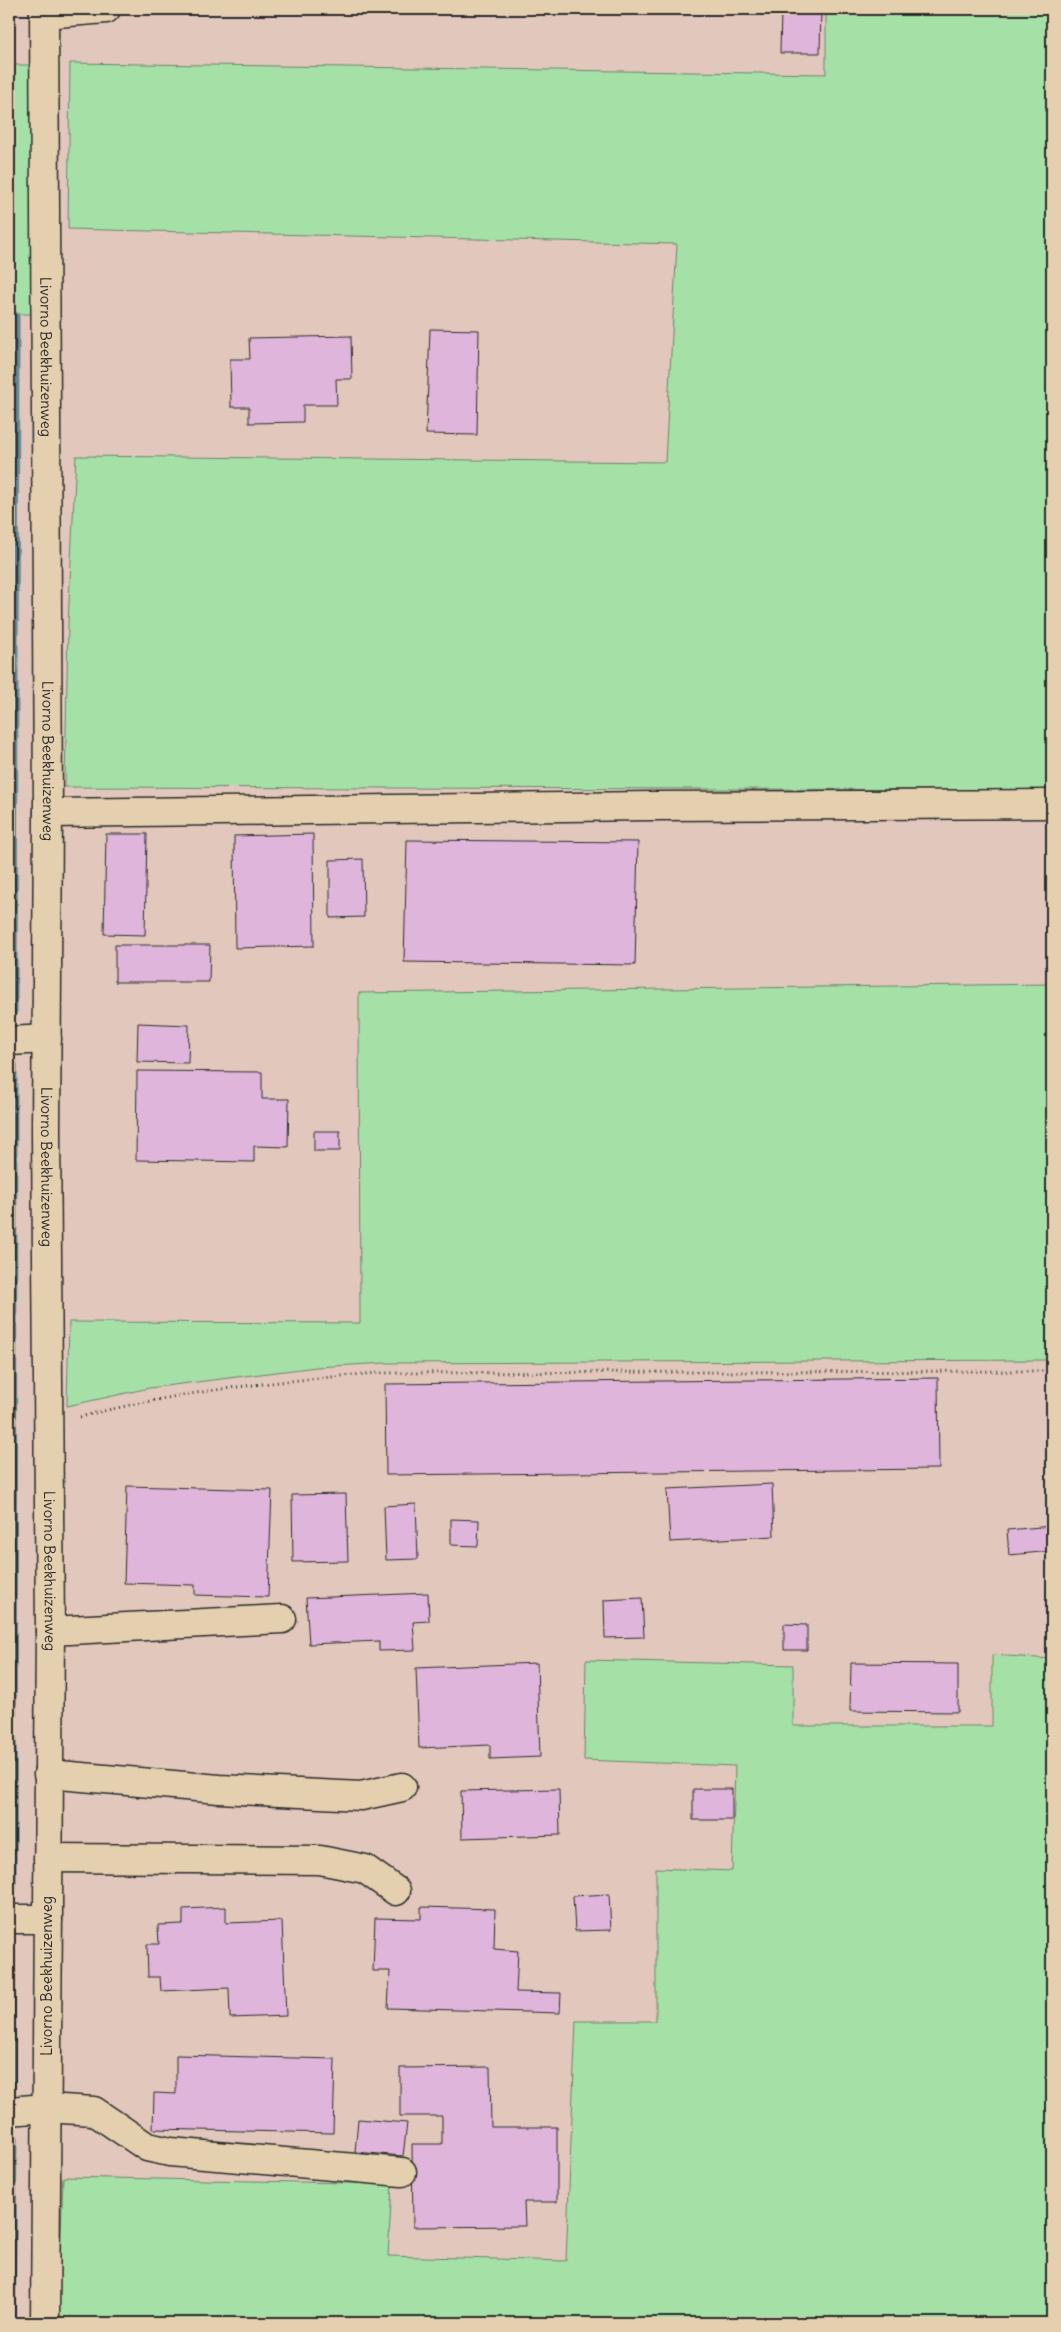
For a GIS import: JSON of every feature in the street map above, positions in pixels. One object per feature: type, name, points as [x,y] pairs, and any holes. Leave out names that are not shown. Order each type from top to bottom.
[{"type":"street","points":[[44,11],[106,9]]},
{"type":"street","name":"Livorno Beekhuizenweg","points":[[44,11],[50,1631],[45,2323]]},
{"type":"street","points":[[48,813],[652,806],[1052,804]]},
{"type":"street","points":[[9,1041],[47,1039]]},
{"type":"street","points":[[50,1631],[282,1619]]},
{"type":"street","points":[[48,1774],[219,1789],[343,1796],[361,1796],[402,1787]]},
{"type":"street","points":[[48,1858],[320,1860],[365,1869],[396,1891]]},
{"type":"street","points":[[9,1919],[48,1919]]},
{"type":"street","points":[[9,2111],[46,2108],[94,2111],[147,2147],[170,2152],[402,2172]]},
{"type":"path","points":[[48,1425],[132,1403],[274,1382],[378,1373],[1052,1371]]},
{"type":"green space","points":[[826,9],[1052,9],[1052,790],[65,787],[68,624],[76,456],[665,462],[677,244],[68,229],[70,63],[826,74]]},
{"type":"green space","points":[[9,65],[30,65],[32,314],[9,314]]},
{"type":"green space","points":[[9,682],[13,682],[13,747],[9,747]]},
{"type":"green space","points":[[1052,984],[1052,1360],[386,1363],[316,1367],[149,1388],[67,1406],[69,1322],[360,1323],[359,993]]},
{"type":"green space","points":[[9,1142],[12,1142],[11,1657],[9,1657]]},
{"type":"green space","points":[[992,1655],[1052,1659],[1052,2323],[58,2323],[63,2177],[392,2184],[388,2256],[566,2261],[576,2021],[656,2021],[656,1868],[732,1871],[735,1766],[584,1760],[586,1660],[793,1665],[793,1726],[992,1726]]},
{"type":"building","points":[[781,9],[821,9],[820,53],[780,53]]},
{"type":"building","points":[[430,329],[479,330],[477,435],[426,434]]},
{"type":"building","points":[[351,336],[352,379],[336,379],[337,405],[303,405],[303,422],[249,423],[249,407],[231,407],[230,359],[250,359],[249,338]]},
{"type":"building","points":[[106,834],[147,834],[145,935],[104,934]]},
{"type":"building","points":[[313,834],[314,946],[235,948],[234,836]]},
{"type":"building","points":[[407,840],[638,842],[635,965],[404,962]]},
{"type":"building","points":[[363,859],[364,917],[330,918],[330,860]]},
{"type":"building","points":[[115,945],[210,945],[209,982],[115,982]]},
{"type":"building","points":[[138,1023],[189,1025],[188,1063],[137,1062]]},
{"type":"building","points":[[137,1071],[262,1072],[262,1099],[289,1099],[288,1147],[254,1146],[254,1162],[136,1160]]},
{"type":"building","points":[[314,1131],[340,1131],[340,1151],[314,1151]]},
{"type":"building","points":[[938,1378],[939,1469],[386,1475],[385,1384]]},
{"type":"building","points":[[772,1484],[774,1536],[670,1542],[667,1489]]},
{"type":"building","points":[[127,1486],[272,1490],[268,1597],[195,1595],[195,1585],[124,1583]]},
{"type":"building","points":[[346,1494],[348,1561],[293,1562],[292,1495]]},
{"type":"building","points":[[416,1504],[418,1559],[386,1560],[384,1506]]},
{"type":"building","points":[[451,1519],[479,1520],[478,1546],[451,1545]]},
{"type":"building","points":[[1052,1526],[1052,1551],[1009,1555],[1007,1530]]},
{"type":"building","points":[[428,1593],[429,1621],[413,1622],[415,1650],[379,1651],[379,1641],[309,1644],[306,1598]]},
{"type":"building","points":[[642,1598],[644,1637],[605,1638],[604,1600]]},
{"type":"building","points":[[784,1624],[807,1625],[807,1650],[784,1650]]},
{"type":"building","points":[[537,1663],[540,1757],[490,1759],[490,1745],[419,1748],[416,1668]]},
{"type":"building","points":[[851,1663],[958,1664],[958,1712],[850,1711]]},
{"type":"building","points":[[559,1789],[560,1835],[462,1838],[461,1791]]},
{"type":"building","points":[[693,1789],[732,1789],[732,1820],[693,1820]]},
{"type":"building","points":[[609,1894],[611,1930],[575,1931],[573,1896]]},
{"type":"building","points":[[226,1907],[226,1923],[282,1921],[286,2016],[230,2018],[229,1988],[161,1991],[160,1977],[148,1977],[147,1944],[159,1944],[158,1925],[183,1924],[183,1909]]},
{"type":"building","points":[[421,1907],[495,1909],[494,1949],[518,1951],[516,1992],[561,1993],[560,2013],[388,2008],[390,1971],[373,1971],[375,1918],[421,1919]]},
{"type":"building","points":[[176,2055],[335,2059],[333,2133],[153,2129],[154,2093],[176,2094]]},
{"type":"building","points":[[490,2067],[491,2127],[557,2127],[557,2202],[524,2202],[525,2226],[413,2227],[412,2144],[442,2144],[442,2116],[400,2116],[400,2068]]},
{"type":"building","points":[[358,2119],[407,2123],[403,2156],[355,2152]]},
{"type":"waterway","points":[[12,1011],[14,317]]},
{"type":"waterway","points":[[11,1889],[12,1065]]},
{"type":"waterway","points":[[10,1948],[10,2087]]},
{"type":"waterway","points":[[10,2323],[12,2135]]}]
